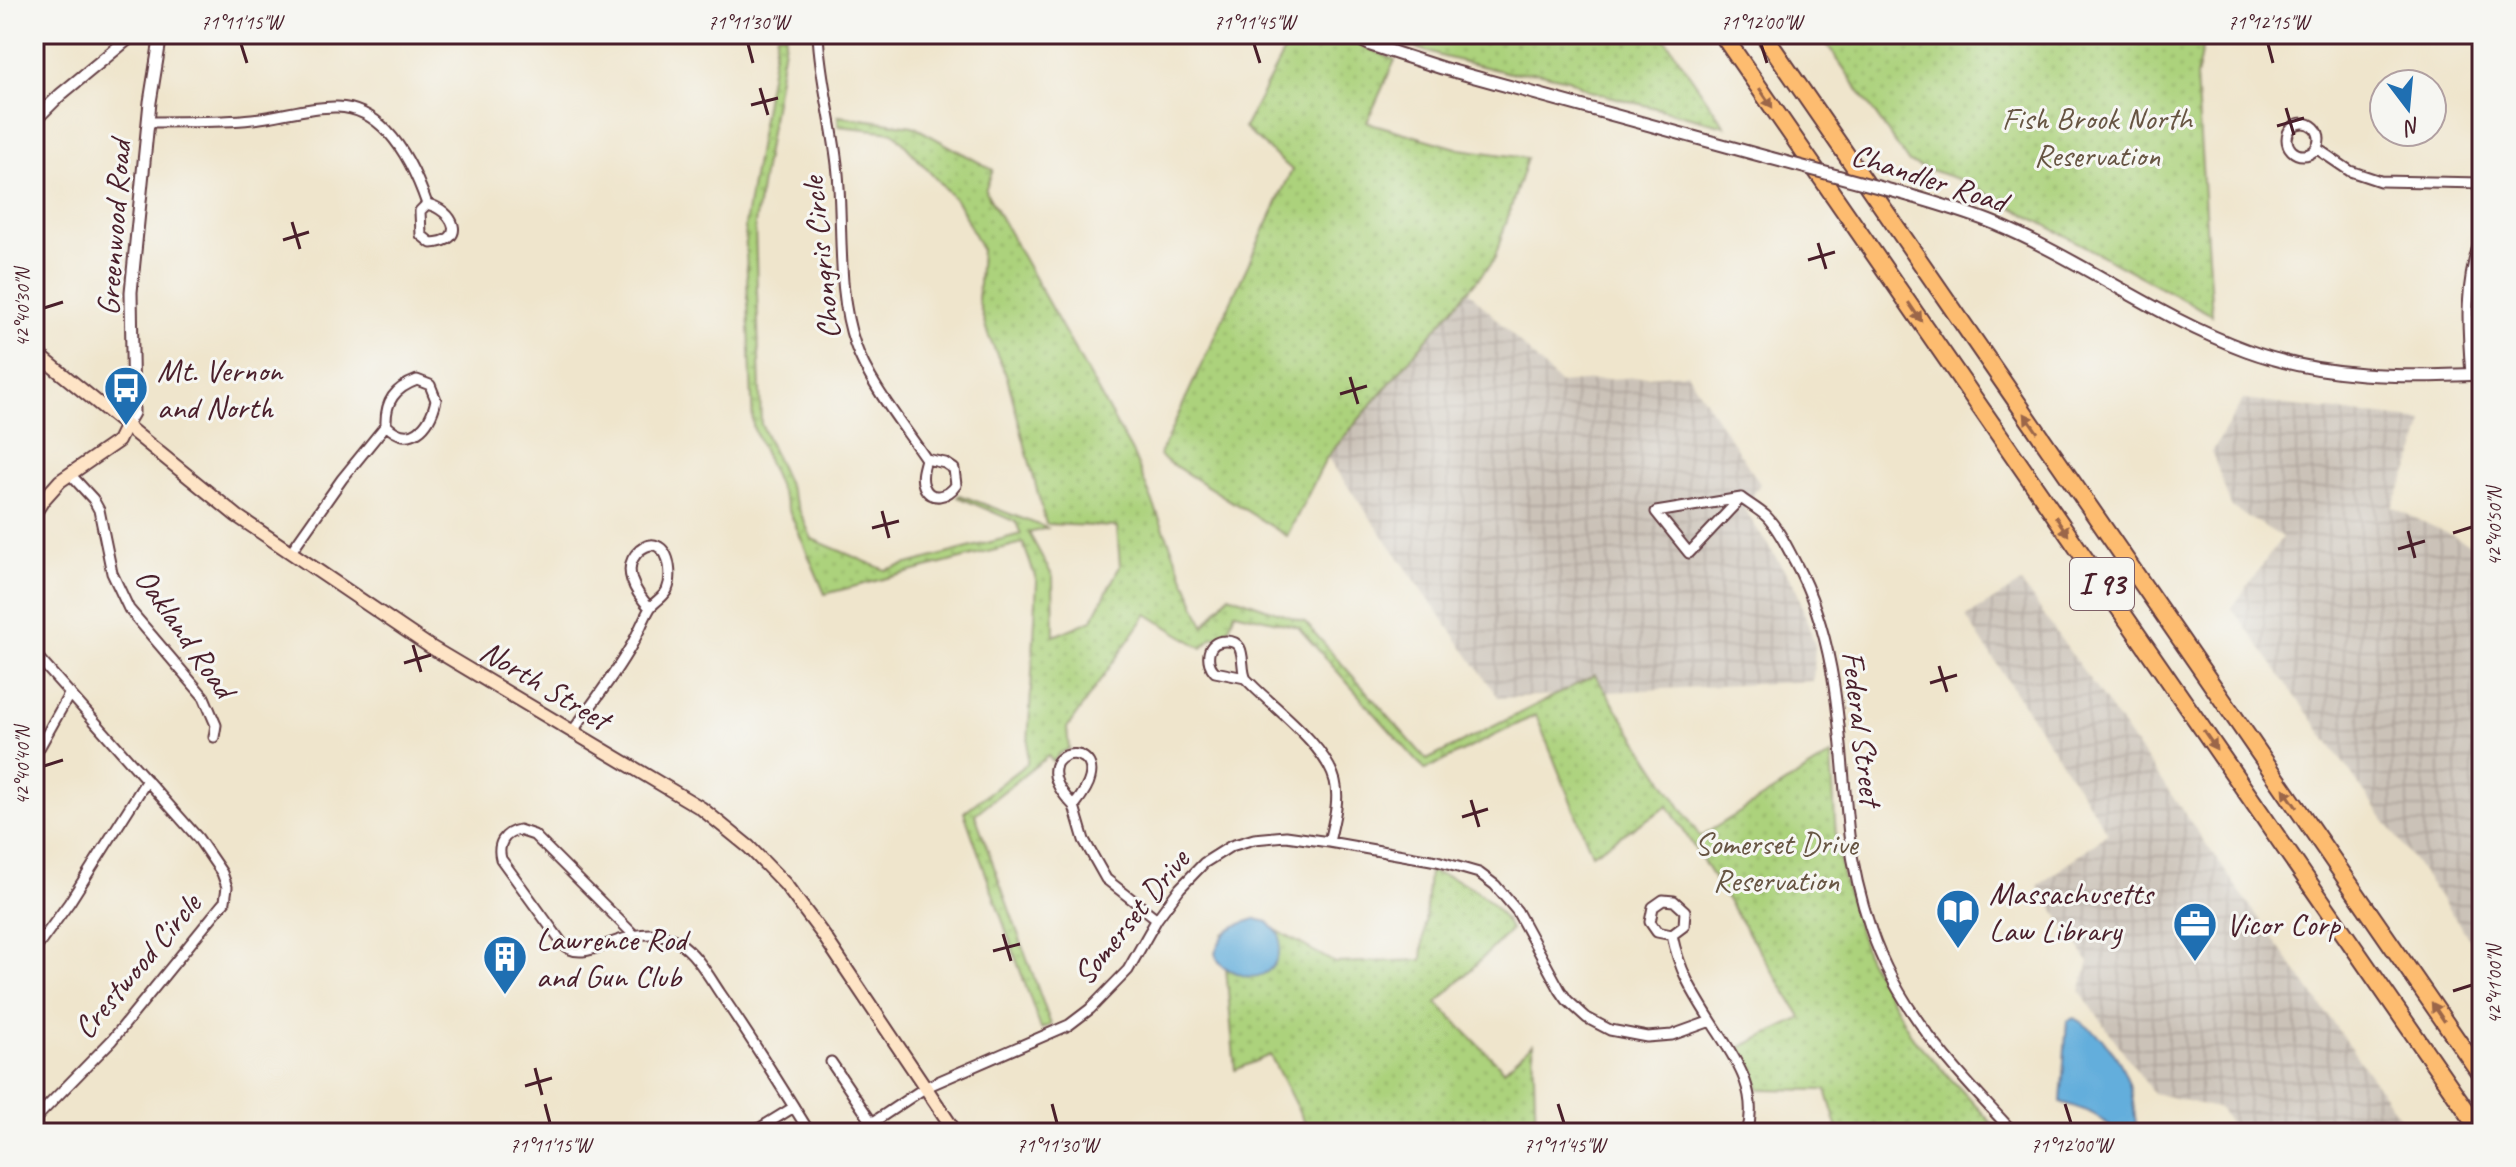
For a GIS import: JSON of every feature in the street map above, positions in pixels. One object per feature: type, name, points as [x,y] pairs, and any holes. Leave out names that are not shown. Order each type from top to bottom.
[{"type":"highway","name":"I 93","points":[[1722,34],[2482,1133]]},
{"type":"highway","name":"I 93","points":[[1763,34],[2482,1076]]},
{"type":"main road","name":"North Street","points":[[34,351],[237,516],[290,553],[429,646],[701,808],[749,847],[785,884],[824,936],[956,1133]]},
{"type":"main road","points":[[34,514],[43,500],[70,474],[118,441],[126,425]]},
{"type":"street","points":[[34,121],[60,95],[134,34]]},
{"type":"street","name":"Greenwood Road","points":[[126,425],[133,413],[131,292],[148,122],[161,34]]},
{"type":"street","name":"Chongris Circle","points":[[818,34],[838,171],[845,298],[850,332],[864,364],[926,459],[945,463],[954,469],[956,485],[948,494],[932,495],[924,486],[922,474],[926,459]]},
{"type":"street","name":"Chandler Road","points":[[1348,34],[1371,45],[1442,68],[1908,195],[1996,224],[2174,319],[2247,351],[2350,373],[2405,377],[2477,374]]},
{"type":"street","points":[[2480,34],[2482,45]]},
{"type":"street","points":[[148,122],[253,119],[338,107],[363,113],[393,138],[427,204],[444,210],[453,221],[453,232],[449,239],[441,243],[431,243],[421,235],[420,211],[427,204]]},
{"type":"street","points":[[2316,148],[2365,178],[2482,183]]},
{"type":"street","points":[[2477,374],[2466,302],[2473,259],[2482,235]]},
{"type":"street","points":[[290,553],[342,479],[386,425],[388,403],[401,385],[417,380],[430,385],[436,400],[427,423],[413,434],[403,436],[395,434],[386,425]]},
{"type":"street","name":"Oakland Road","points":[[70,474],[99,510],[112,573],[129,609],[204,697],[216,725],[214,737]]},
{"type":"street","points":[[1741,498],[1689,553],[1656,512],[1699,505],[1741,498]]},
{"type":"street","name":"Federal Street","points":[[1741,498],[1767,517],[1787,546],[1819,620],[1835,686],[1854,868],[1883,960],[1898,990],[1932,1042],[2014,1133]]},
{"type":"street","points":[[572,732],[630,649],[650,608],[666,591],[670,569],[663,550],[650,545],[637,552],[630,570],[633,588],[650,608]]},
{"type":"street","points":[[1245,678],[1243,655],[1237,645],[1222,641],[1212,647],[1208,663],[1215,672],[1245,678],[1313,745],[1330,769],[1337,793],[1329,842]]},
{"type":"street","name":"Crestwood Circle","points":[[34,653],[213,858],[227,887],[225,901],[112,1040],[34,1120]]},
{"type":"street","points":[[34,757],[70,693]]},
{"type":"street","points":[[1074,806],[1091,776],[1088,761],[1075,754],[1061,758],[1054,772],[1059,789],[1074,806],[1084,840],[1106,879],[1157,919]]},
{"type":"street","points":[[34,951],[69,903],[147,780]]},
{"type":"street","points":[[633,934],[534,835],[519,830],[505,836],[500,847],[501,859],[567,949],[583,952],[633,934],[650,934],[668,937],[690,953],[739,1021],[810,1133]]},
{"type":"street","name":"Somerset Drive","points":[[857,1133],[926,1087],[1069,1025],[1090,1009],[1128,970],[1157,919],[1204,863],[1231,846],[1254,839],[1286,836],[1329,842],[1437,861],[1479,873],[1495,885],[1517,911],[1567,1000],[1598,1024],[1622,1034],[1660,1037],[1711,1021]]},
{"type":"street","points":[[1672,935],[1685,979],[1739,1065],[1749,1087],[1752,1111],[1747,1133]]},
{"type":"street","points":[[831,1062],[879,1133]]},
{"type":"street","points":[[752,1133],[794,1107]]},
{"type":"shaded area","points":[[1464,286],[1559,383],[1687,373],[1760,484],[1744,509],[1796,588],[1815,645],[1813,681],[1499,698],[1327,457]]},
{"type":"shaded area","points":[[2243,400],[2424,421],[2413,460],[2392,507],[2482,550],[2482,956],[2232,608],[2282,537],[2231,507],[2212,452]]},
{"type":"shaded area","points":[[2021,583],[2411,1133],[2235,1133],[2220,1109],[2153,1093],[2080,991],[2089,962],[2038,886],[2108,833],[1966,617]]},
{"type":"green space","name":"Somerset Drive Reservation","points":[[777,34],[786,34],[755,224],[761,424],[812,539],[885,570],[1021,534],[1016,522],[958,497],[960,495],[1047,528],[1029,533],[1053,577],[1054,636],[1092,620],[1120,566],[1117,527],[1046,524],[1007,377],[988,335],[978,300],[981,249],[959,204],[893,132],[839,126],[838,116],[913,126],[993,170],[985,190],[1133,454],[1204,626],[1229,595],[1305,622],[1427,760],[1595,675],[1700,837],[1831,755],[1836,837],[1843,877],[1867,957],[1913,1038],[2001,1133],[1839,1133],[1826,1090],[1759,1089],[1751,1066],[1739,1048],[1802,1018],[1668,806],[1592,854],[1536,715],[1425,770],[1298,627],[1235,612],[1227,633],[1212,638],[1202,648],[1147,614],[1067,728],[1069,749],[1060,753],[1053,762],[1048,756],[975,814],[1051,1025],[1041,1029],[964,812],[1027,763],[1037,582],[1023,543],[825,594],[753,427],[745,225]]},
{"type":"green space","points":[[1293,34],[1335,34],[1395,60],[1367,122],[1460,149],[1527,158],[1494,260],[1327,457],[1287,536],[1159,456],[1292,170],[1244,128]]},
{"type":"green space","points":[[1376,34],[1662,34],[1725,126],[1590,91],[1568,79],[1536,72],[1510,73],[1440,56]]},
{"type":"green space","name":"Fish Brook North Reservation","points":[[1820,34],[2205,34],[2196,77],[2212,315],[1964,181],[1909,163]]},
{"type":"green space","points":[[1429,872],[1454,879],[1477,891],[1496,908],[1511,930],[1437,1003],[1504,1070],[1533,1044],[1536,1133],[1310,1133],[1270,1055],[1235,1070],[1223,934],[1260,921],[1335,963],[1422,960]]},
{"type":"water","points":[[1255,919],[1268,922],[1280,935],[1280,946],[1274,965],[1261,975],[1252,977],[1223,966],[1215,953],[1229,930]]},
{"type":"water","points":[[2074,1018],[2101,1038],[2115,1054],[2131,1090],[2138,1133],[2114,1133],[2098,1117],[2061,1102],[2067,1021]]},
{"type":"place","name":"Mt. Vernon and North","points":[[126,427]]},
{"type":"place","name":"Massachusetts Law Library","points":[[1958,950]]},
{"type":"place","name":"Vicor Corp","points":[[2195,963]]},
{"type":"place","name":"Lawrence Rod and Gun Club","points":[[505,996]]}]
